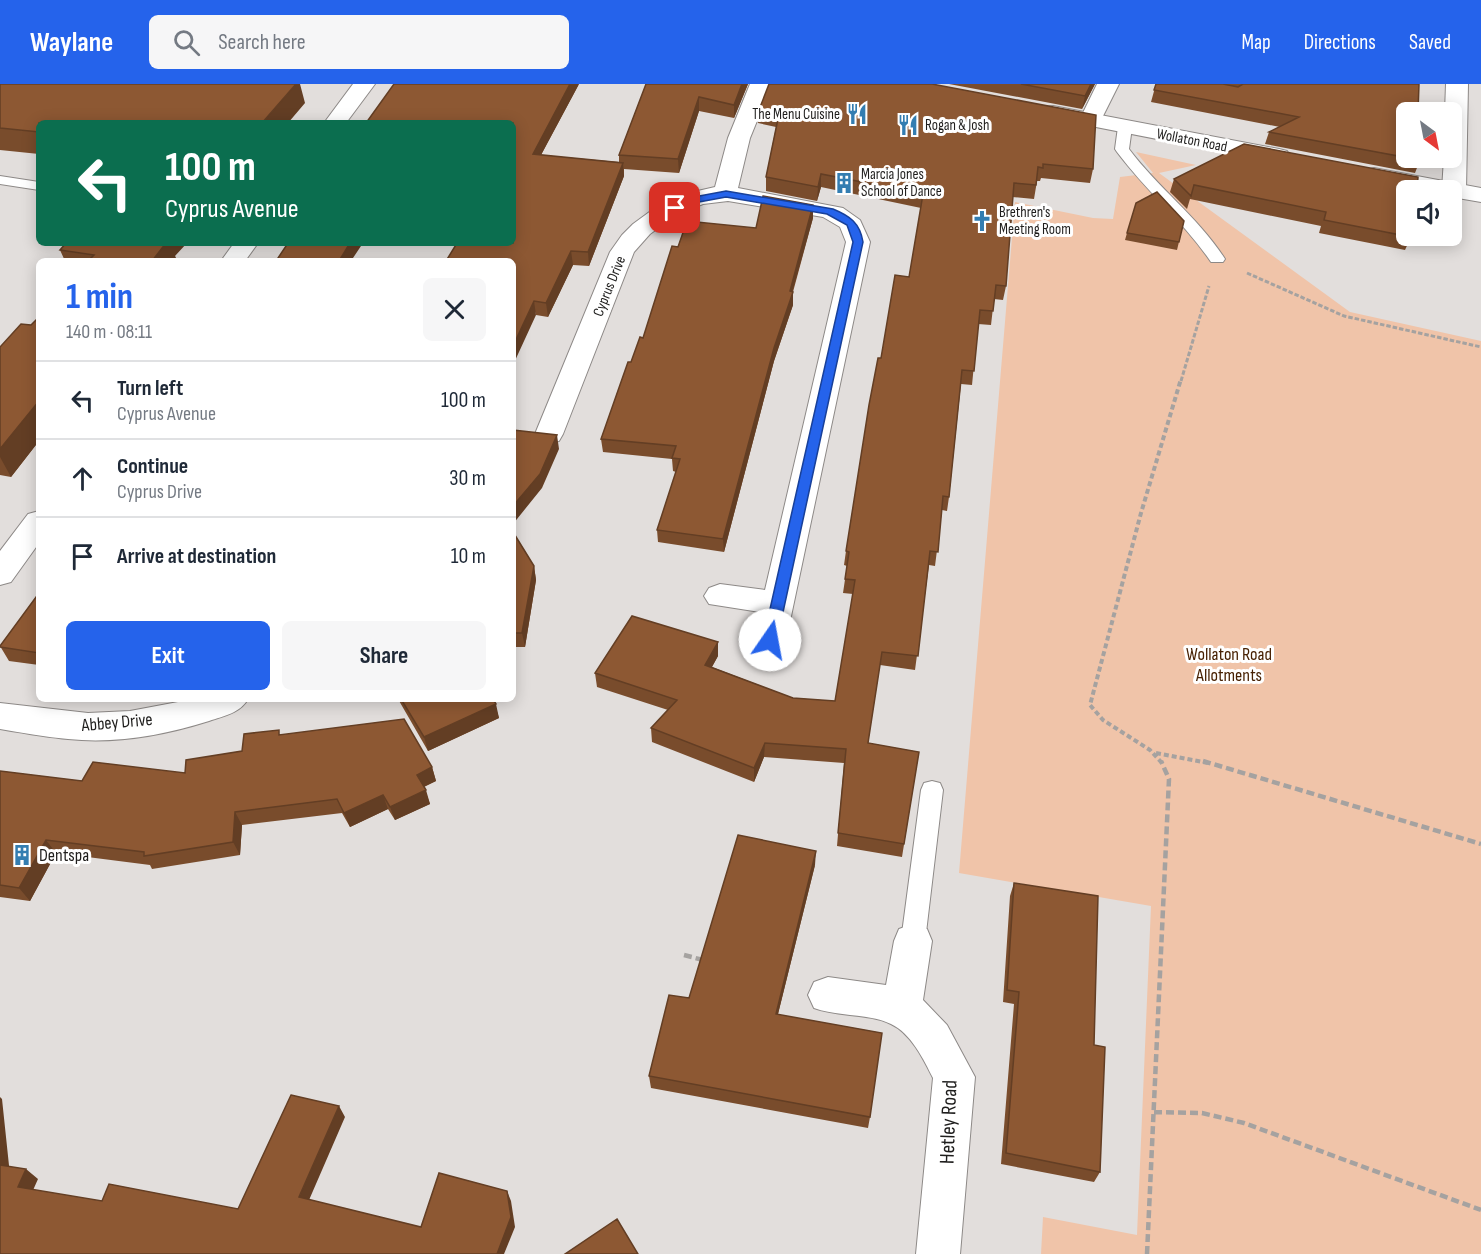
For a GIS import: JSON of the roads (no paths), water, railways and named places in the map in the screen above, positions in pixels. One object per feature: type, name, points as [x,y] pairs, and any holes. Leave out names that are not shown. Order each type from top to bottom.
[{"type":"street","points":[[337,120],[364,84]]},
{"type":"street","points":[[726,194],[733,156],[761,84]]},
{"type":"street","points":[[1090,119],[1108,84]]},
{"type":"street","points":[[1454,180],[1457,84]]},
{"type":"street","name":"Wollaton Road","points":[[1032,108],[1302,161]]},
{"type":"street","points":[[1348,170],[1401,180]]},
{"type":"street","points":[[1462,191],[1481,195]]},
{"type":"street","name":"Cyprus Drive","points":[[549,434],[622,252],[631,237],[646,224],[697,199],[726,194],[829,211],[843,216],[852,223],[858,242],[770,640]]},
{"type":"street","points":[[0,574],[36,525]]},
{"type":"street","points":[[720,596],[778,603]]},
{"type":"street","name":"Abbey Drive","points":[[0,716],[70,726],[131,723],[196,712],[223,702]]},
{"type":"street","points":[[828,994],[902,1008],[913,941]]},
{"type":"street","name":"Hetley Road","points":[[902,1008],[924,1027],[954,1077],[938,1254]]},
{"type":"lane","points":[[1125,127],[1122,149],[1147,182],[1207,243],[1217,259]]},
{"type":"lane","points":[[0,180],[36,186]]},
{"type":"lane","points":[[913,941],[932,790]]},
{"type":"place","name":"The Menu Cuisine","points":[[857,114]]},
{"type":"place","name":"Rogan & Josh","points":[[908,125]]},
{"type":"place","name":"Marcia Jones School of Dance","points":[[844,183]]},
{"type":"place","name":"Brethren's Meeting Room","points":[[982,221]]},
{"type":"place","name":"Dentspa","points":[[22,855]]},
{"type":"park label","name":"Wollaton Road Allotments","points":[[1229,664]]}]
